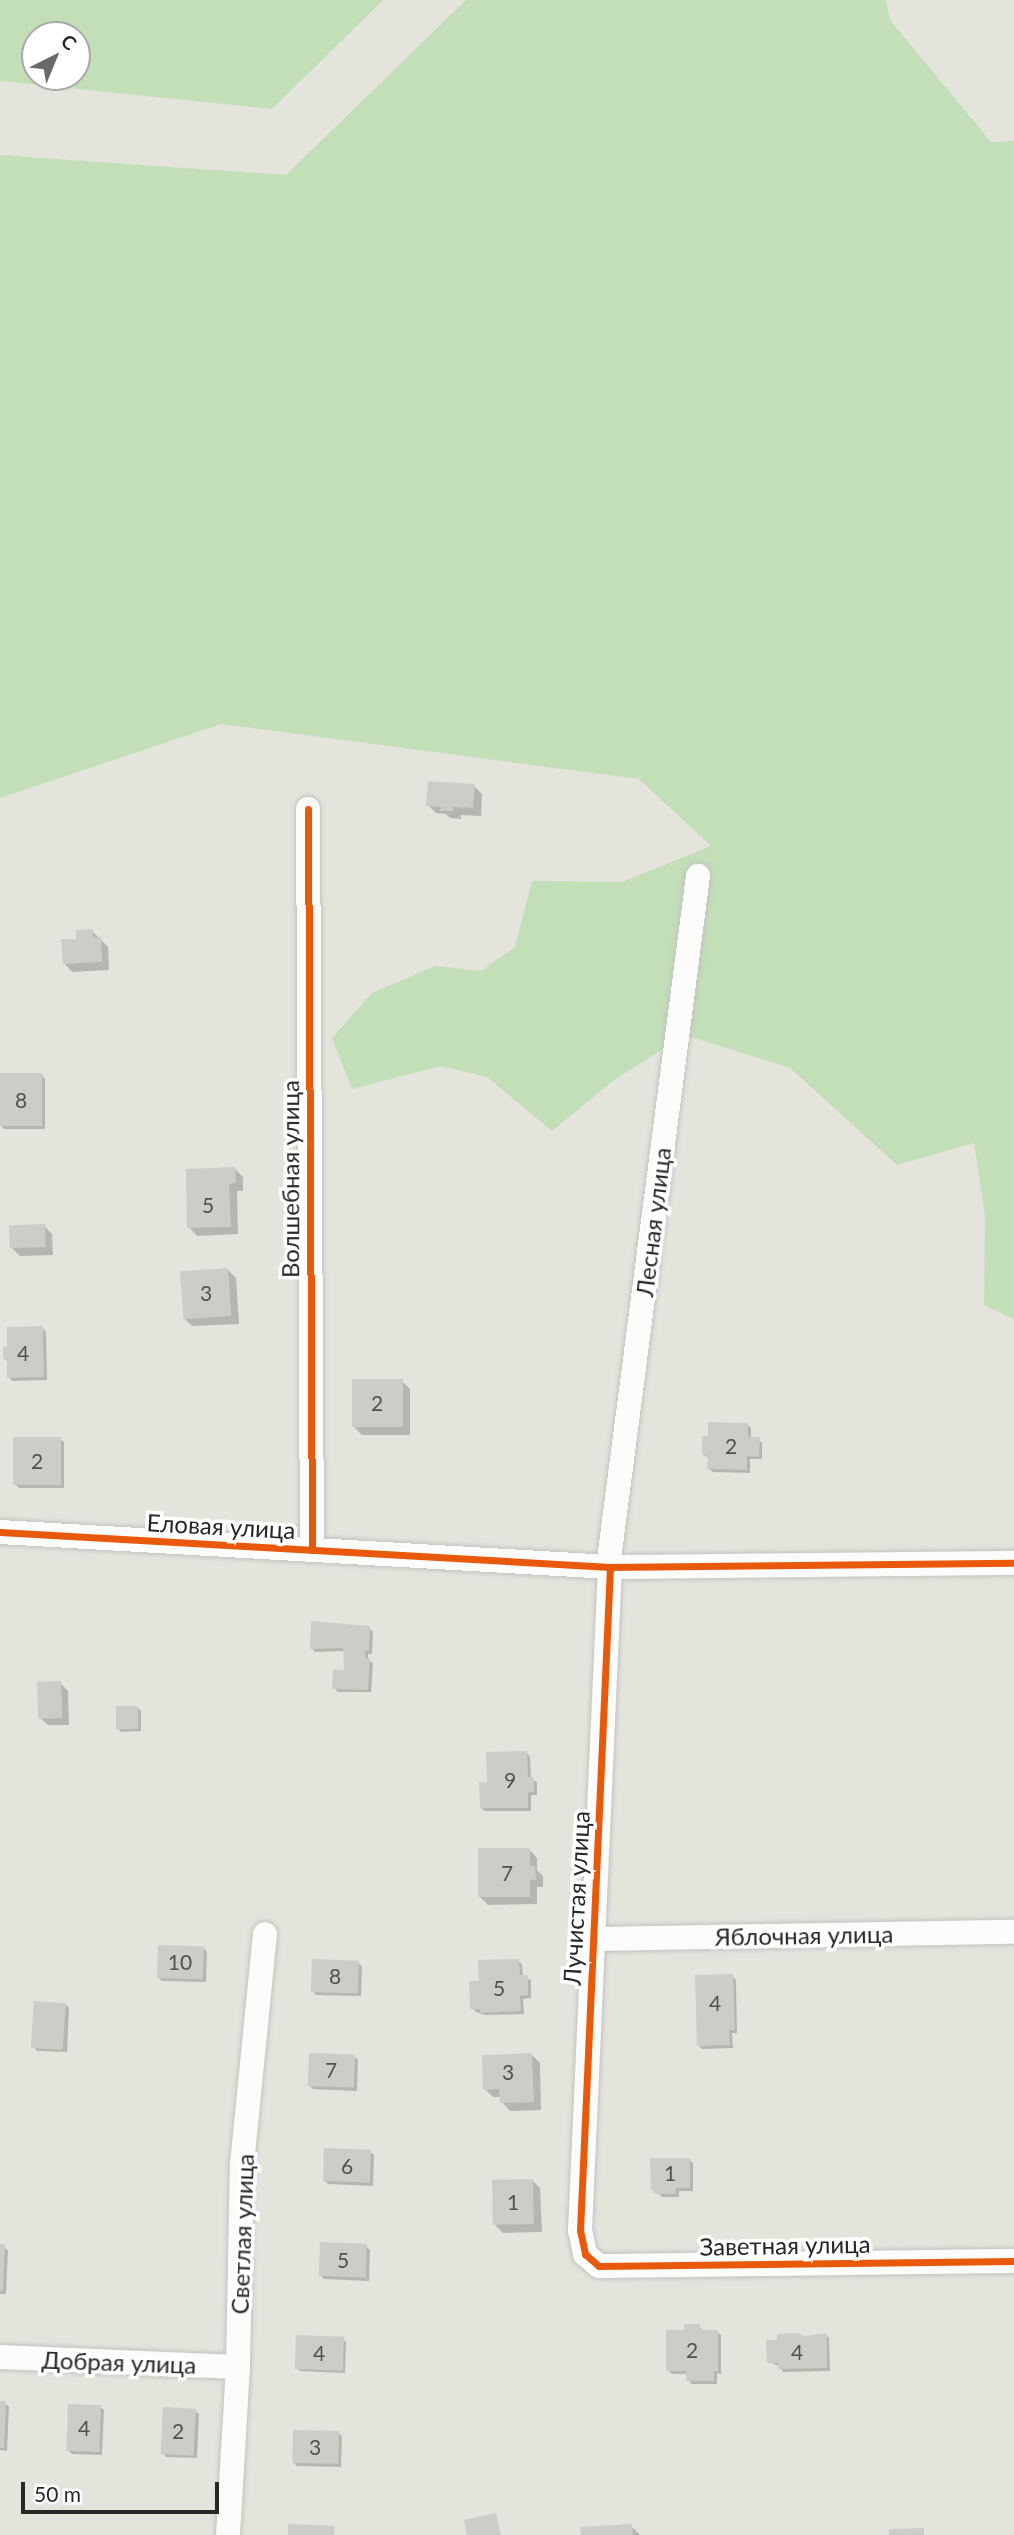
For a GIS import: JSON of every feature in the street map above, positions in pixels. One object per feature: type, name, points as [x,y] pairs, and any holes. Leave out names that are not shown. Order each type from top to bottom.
[{"type":"street","name":"Волшебная улица","points":[[308,809],[312,1550]]},
{"type":"street","name":"Лесная улица","points":[[609,1567],[698,876]]},
{"type":"street","name":"Еловая улица","points":[[0,1532],[609,1567],[1014,1563]]},
{"type":"street","name":"Лучистая улица","points":[[580,2230],[609,1567]]},
{"type":"street","name":"Яблочная улица","points":[[593,1939],[1014,1932]]},
{"type":"street","name":"Светлая улица","points":[[228,2535],[238,2367],[242,2164],[265,1934]]},
{"type":"street","name":"Заветная улица","points":[[580,2230],[585,2255],[599,2266],[1014,2261]]},
{"type":"street","name":"Добрая улица","points":[[0,2357],[238,2367]]},
{"type":"green space","points":[[0,0],[383,0],[272,109],[91,90],[91,21],[21,21],[21,83],[0,81]]},
{"type":"green space","points":[[466,0],[886,0],[890,20],[991,142],[1014,141],[1014,1319],[984,1305],[985,1215],[974,1143],[897,1165],[790,1068],[685,1035],[614,1080],[552,1131],[487,1077],[441,1066],[352,1089],[332,1038],[372,993],[435,966],[481,971],[515,947],[532,881],[622,882],[711,846],[639,779],[221,724],[0,798],[0,155],[286,175]]},
{"type":"building","points":[[428,781],[475,784],[473,808],[453,807],[453,811],[440,811],[441,807],[426,806]]},
{"type":"building","points":[[93,929],[93,938],[101,937],[102,962],[63,964],[61,939],[76,939],[76,930]]},
{"type":"building","points":[[0,1073],[42,1073],[42,1126],[0,1126]]},
{"type":"building","points":[[235,1167],[236,1183],[229,1184],[231,1227],[187,1228],[186,1169]]},
{"type":"building","points":[[45,1224],[46,1247],[10,1248],[9,1225]]},
{"type":"building","points":[[228,1268],[231,1316],[183,1319],[180,1271]]},
{"type":"building","points":[[43,1326],[44,1377],[7,1378],[7,1359],[3,1360],[3,1347],[7,1347],[7,1327]]},
{"type":"building","points":[[352,1379],[403,1379],[403,1427],[352,1427]]},
{"type":"building","points":[[708,1422],[748,1423],[748,1437],[760,1437],[759,1457],[747,1456],[747,1470],[707,1469],[708,1455],[702,1455],[702,1436],[708,1436]]},
{"type":"building","points":[[13,1437],[61,1437],[61,1485],[13,1485]]},
{"type":"building","points":[[311,1621],[370,1626],[369,1651],[365,1651],[365,1658],[370,1658],[368,1690],[332,1689],[333,1670],[344,1670],[343,1648],[310,1649]]},
{"type":"building","points":[[61,1681],[62,1718],[38,1719],[37,1682]]},
{"type":"building","points":[[116,1706],[138,1706],[138,1729],[116,1729]]},
{"type":"building","points":[[527,1751],[528,1777],[534,1777],[534,1792],[528,1792],[528,1808],[480,1808],[479,1782],[487,1783],[486,1752]]},
{"type":"building","points":[[478,1848],[530,1848],[530,1866],[535,1866],[536,1880],[530,1880],[530,1897],[478,1897]]},
{"type":"building","points":[[158,1945],[204,1947],[203,1980],[157,1978]]},
{"type":"building","points":[[312,1959],[359,1961],[358,1994],[311,1992]]},
{"type":"building","points":[[519,1959],[520,1975],[528,1975],[528,1995],[520,1996],[521,2011],[480,2013],[480,2009],[470,2009],[469,1981],[479,1981],[478,1960]]},
{"type":"building","points":[[733,1974],[735,2030],[729,2030],[730,2045],[697,2046],[695,1975]]},
{"type":"building","points":[[34,2001],[66,2003],[63,2050],[31,2048]]},
{"type":"building","points":[[309,2053],[355,2055],[354,2088],[308,2086]]},
{"type":"building","points":[[532,2053],[534,2102],[500,2103],[499,2089],[483,2090],[482,2055]]},
{"type":"building","points":[[324,2148],[371,2150],[370,2183],[323,2181]]},
{"type":"building","points":[[650,2158],[690,2158],[690,2188],[676,2188],[676,2194],[656,2194],[651,2189]]},
{"type":"building","points":[[533,2179],[534,2224],[493,2225],[492,2180]]},
{"type":"building","points":[[320,2242],[367,2244],[366,2278],[319,2276]]},
{"type":"building","points":[[0,2244],[5,2244],[3,2291],[0,2291]]},
{"type":"building","points":[[684,2324],[700,2324],[700,2330],[718,2330],[718,2371],[714,2371],[714,2381],[686,2381],[686,2371],[666,2371],[666,2330],[684,2330]]},
{"type":"building","points":[[797,2333],[805,2336],[827,2333],[827,2368],[778,2369],[778,2363],[767,2363],[766,2340],[777,2340],[777,2334]]},
{"type":"building","points":[[296,2335],[344,2337],[343,2371],[295,2369]]},
{"type":"building","points":[[0,2401],[6,2401],[4,2448],[0,2448]]},
{"type":"building","points":[[68,2404],[101,2405],[99,2452],[66,2451]]},
{"type":"building","points":[[163,2407],[196,2409],[193,2456],[161,2454]]},
{"type":"building","points":[[293,2430],[339,2431],[338,2464],[292,2463]]},
{"type":"building","points":[[496,2513],[501,2535],[467,2535],[464,2520]]},
{"type":"building","points":[[288,2524],[335,2526],[334,2535],[288,2535]]},
{"type":"building","points":[[632,2524],[633,2535],[581,2535],[580,2527]]},
{"type":"building","points":[[924,2528],[924,2535],[889,2535],[889,2529]]},
{"type":"cycle path","points":[[308,809],[312,1550]]},
{"type":"cycle path","points":[[0,1532],[610,1567],[1014,1563]]},
{"type":"cycle path","points":[[610,1567],[580,2230],[585,2254],[599,2266],[1014,2261]]}]
